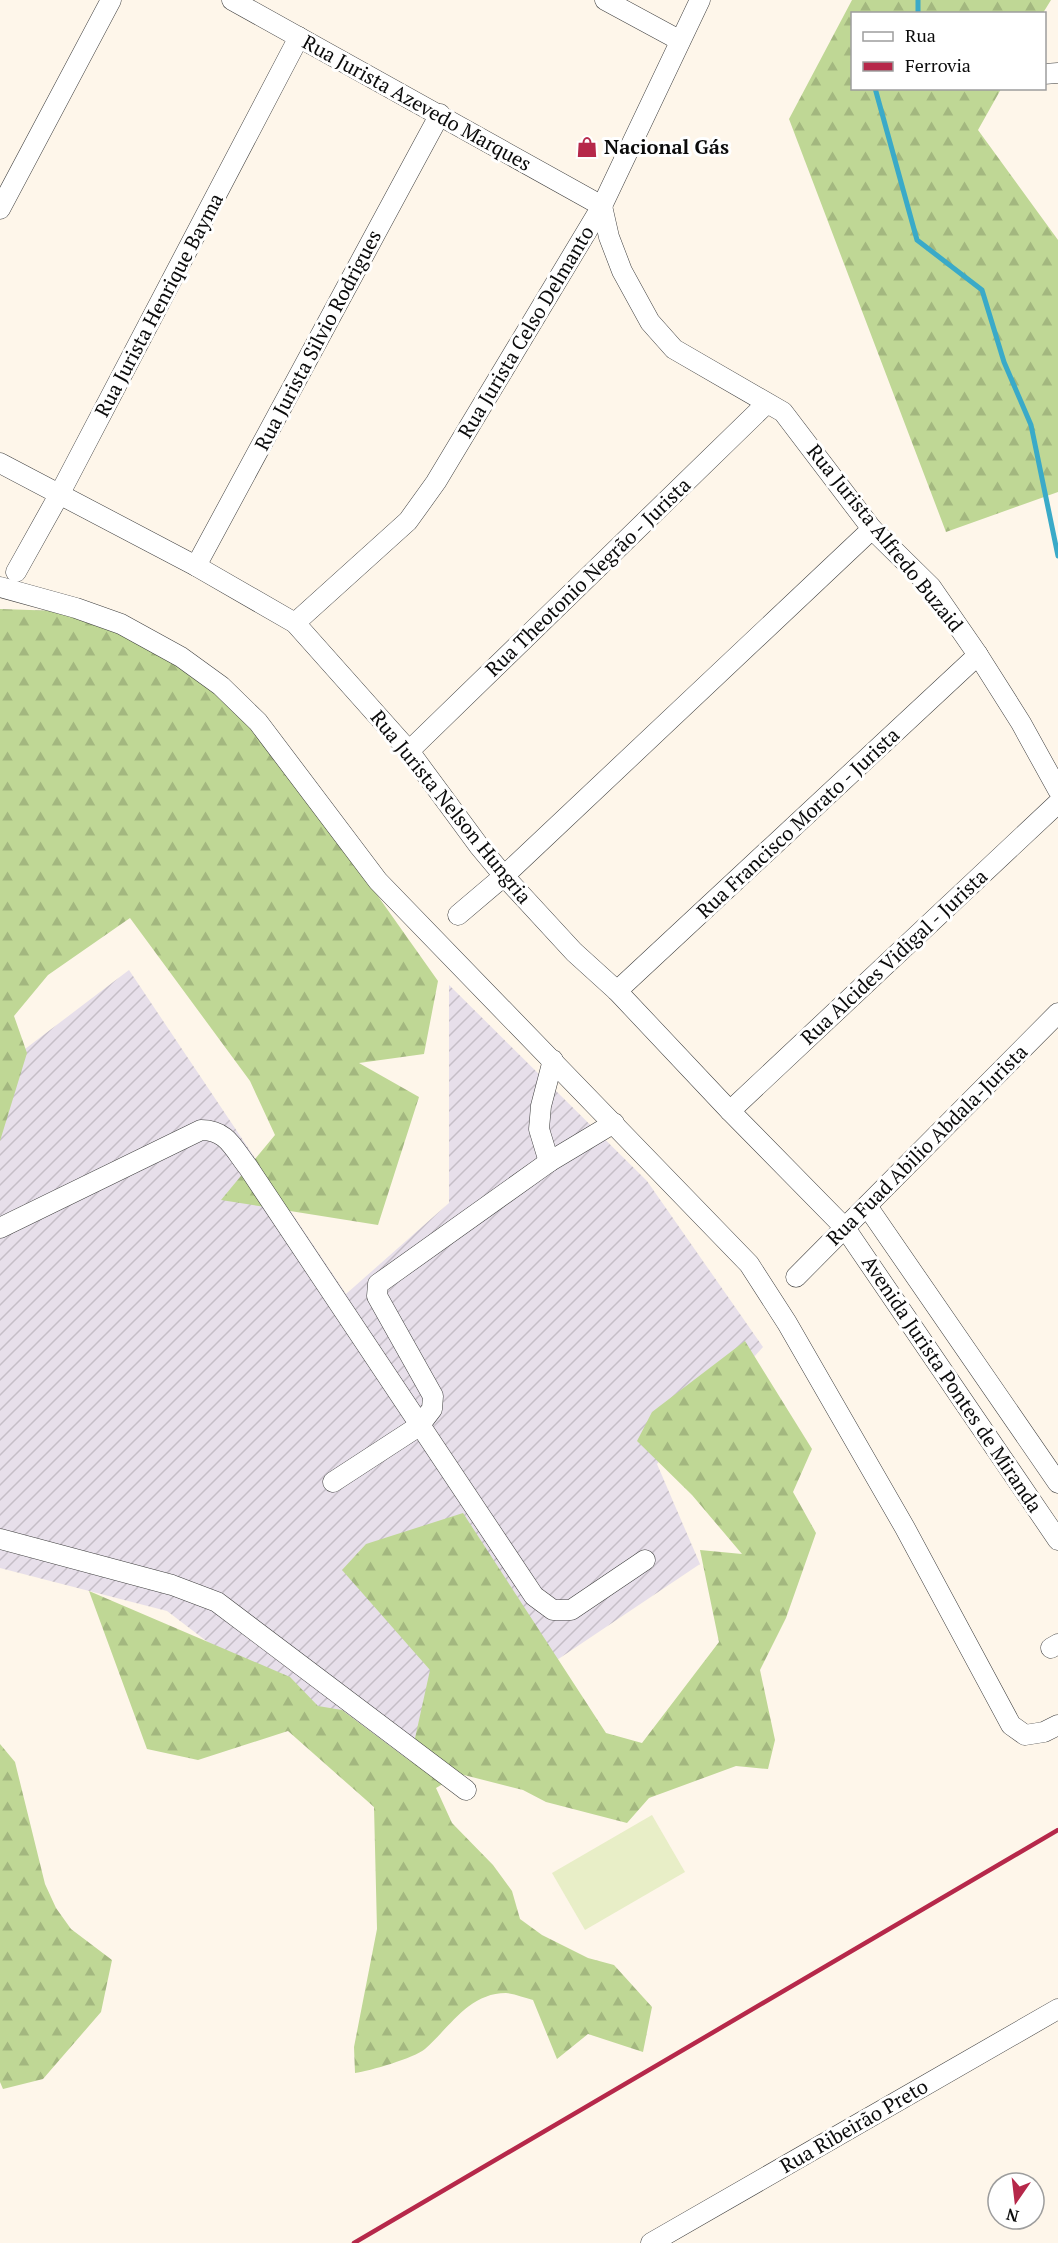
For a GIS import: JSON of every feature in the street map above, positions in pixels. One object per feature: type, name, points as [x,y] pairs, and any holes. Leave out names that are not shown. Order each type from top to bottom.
[{"type":"street","points":[[0,209],[111,0]]},
{"type":"street","name":"Rua Jurista Azevedo Marques","points":[[232,0],[602,206]]},
{"type":"street","points":[[605,0],[680,39]]},
{"type":"street","name":"Rua Jurista Celso Delmanto","points":[[295,623],[408,520],[436,482],[602,206],[700,0]]},
{"type":"street","name":"Rua Jurista Henrique Bayma","points":[[16,572],[59,495],[299,37]]},
{"type":"street","name":"Rua Jurista Silvio Rodrigues","points":[[196,566],[440,114]]},
{"type":"street","name":"Rua Jurista Alfredo Buzaid","points":[[602,206],[609,237],[622,271],[650,322],[674,349],[783,412],[872,529],[931,587],[1021,723],[1058,790]]},
{"type":"street","name":"Rua Theotonio Negrão - Jurista","points":[[409,751],[766,404]]},
{"type":"street","name":"Rua Jurista Nelson Hungria","points":[[0,463],[196,566],[295,623],[409,751],[504,876],[574,952],[617,992],[845,1227]]},
{"type":"street","points":[[458,915],[504,876],[872,529]]},
{"type":"street","points":[[0,587],[76,608],[121,624],[181,657],[222,686],[258,722],[378,881],[749,1264],[787,1323],[905,1528],[1011,1725],[1025,1735],[1044,1732],[1058,1725]]},
{"type":"street","name":"Rua Francisco Morato - Jurista","points":[[617,992],[978,655]]},
{"type":"street","name":"Rua Alcides Vidigal - Jurista","points":[[730,1111],[1058,803]]},
{"type":"street","name":"Rua Fuad Abilio Abdala-Jurista","points":[[796,1277],[1058,1013]]},
{"type":"street","points":[[549,1162],[539,1129],[541,1106],[553,1060]]},
{"type":"street","points":[[333,1482],[419,1426],[432,1409],[433,1396],[377,1296],[378,1284],[549,1162],[614,1123]]},
{"type":"street","points":[[0,1228],[201,1130],[214,1130],[224,1136],[248,1167],[534,1596],[553,1610],[571,1610],[645,1560]]},
{"type":"street","name":"Avenida Jurista Pontes de Miranda","points":[[867,1206],[1058,1483]]},
{"type":"street","name":"Avenida Jurista Pontes de Miranda","points":[[845,1227],[1058,1540]]},
{"type":"street","points":[[0,1539],[172,1585],[217,1602],[466,1790]]},
{"type":"street","name":"Rua Ribeirão Preto","points":[[651,2243],[1058,2009]]},
{"type":"shaded area","points":[[129,970],[346,1294],[449,1203],[449,985],[647,1181],[763,1347],[657,1464],[700,1564],[384,1776],[167,1611],[0,1568],[0,1068]]},
{"type":"green space","points":[[852,0],[1051,0],[1044,12],[851,12],[851,90],[1000,90],[978,130],[1058,240],[1058,492],[946,532],[789,119]]},
{"type":"green space","points":[[0,609],[60,611],[177,653],[237,697],[438,981],[424,1054],[359,1063],[419,1097],[378,1225],[221,1200],[275,1135],[250,1081],[130,918],[48,975],[14,1016],[27,1053],[0,1141]]},
{"type":"green space","points":[[745,1341],[812,1449],[793,1492],[816,1533],[786,1618],[760,1670],[775,1740],[768,1769],[736,1766],[649,1798],[627,1823],[546,1802],[523,1790],[460,1774],[436,1788],[452,1823],[493,1865],[512,1891],[520,1919],[542,1935],[588,1958],[614,1965],[652,2007],[643,2052],[588,2034],[557,2059],[533,2000],[506,1993],[481,1999],[471,2005],[419,2053],[392,2064],[355,2073],[354,2047],[377,1929],[374,1807],[288,1731],[198,1760],[147,1749],[89,1591],[290,1677],[318,1706],[342,1710],[410,1761],[430,1670],[342,1570],[366,1544],[463,1513],[606,1733],[642,1743],[719,1642],[700,1550],[742,1554],[692,1495],[637,1441],[652,1412]]},
{"type":"green space","points":[[0,1744],[15,1762],[45,1884],[56,1908],[71,1929],[112,1960],[101,2012],[43,2079],[3,2089],[0,2082]]},
{"type":"green space","points":[[652,1815],[685,1872],[585,1930],[552,1873]]},
{"type":"waterway","points":[[918,0],[918,12]]},
{"type":"waterway","points":[[876,90],[917,240],[982,290],[1004,362],[1031,425],[1058,556]]},
{"type":"railway","points":[[354,2243],[1058,1830]]},
{"type":"place","name":"Nacional Gás","points":[[587,147]]}]
